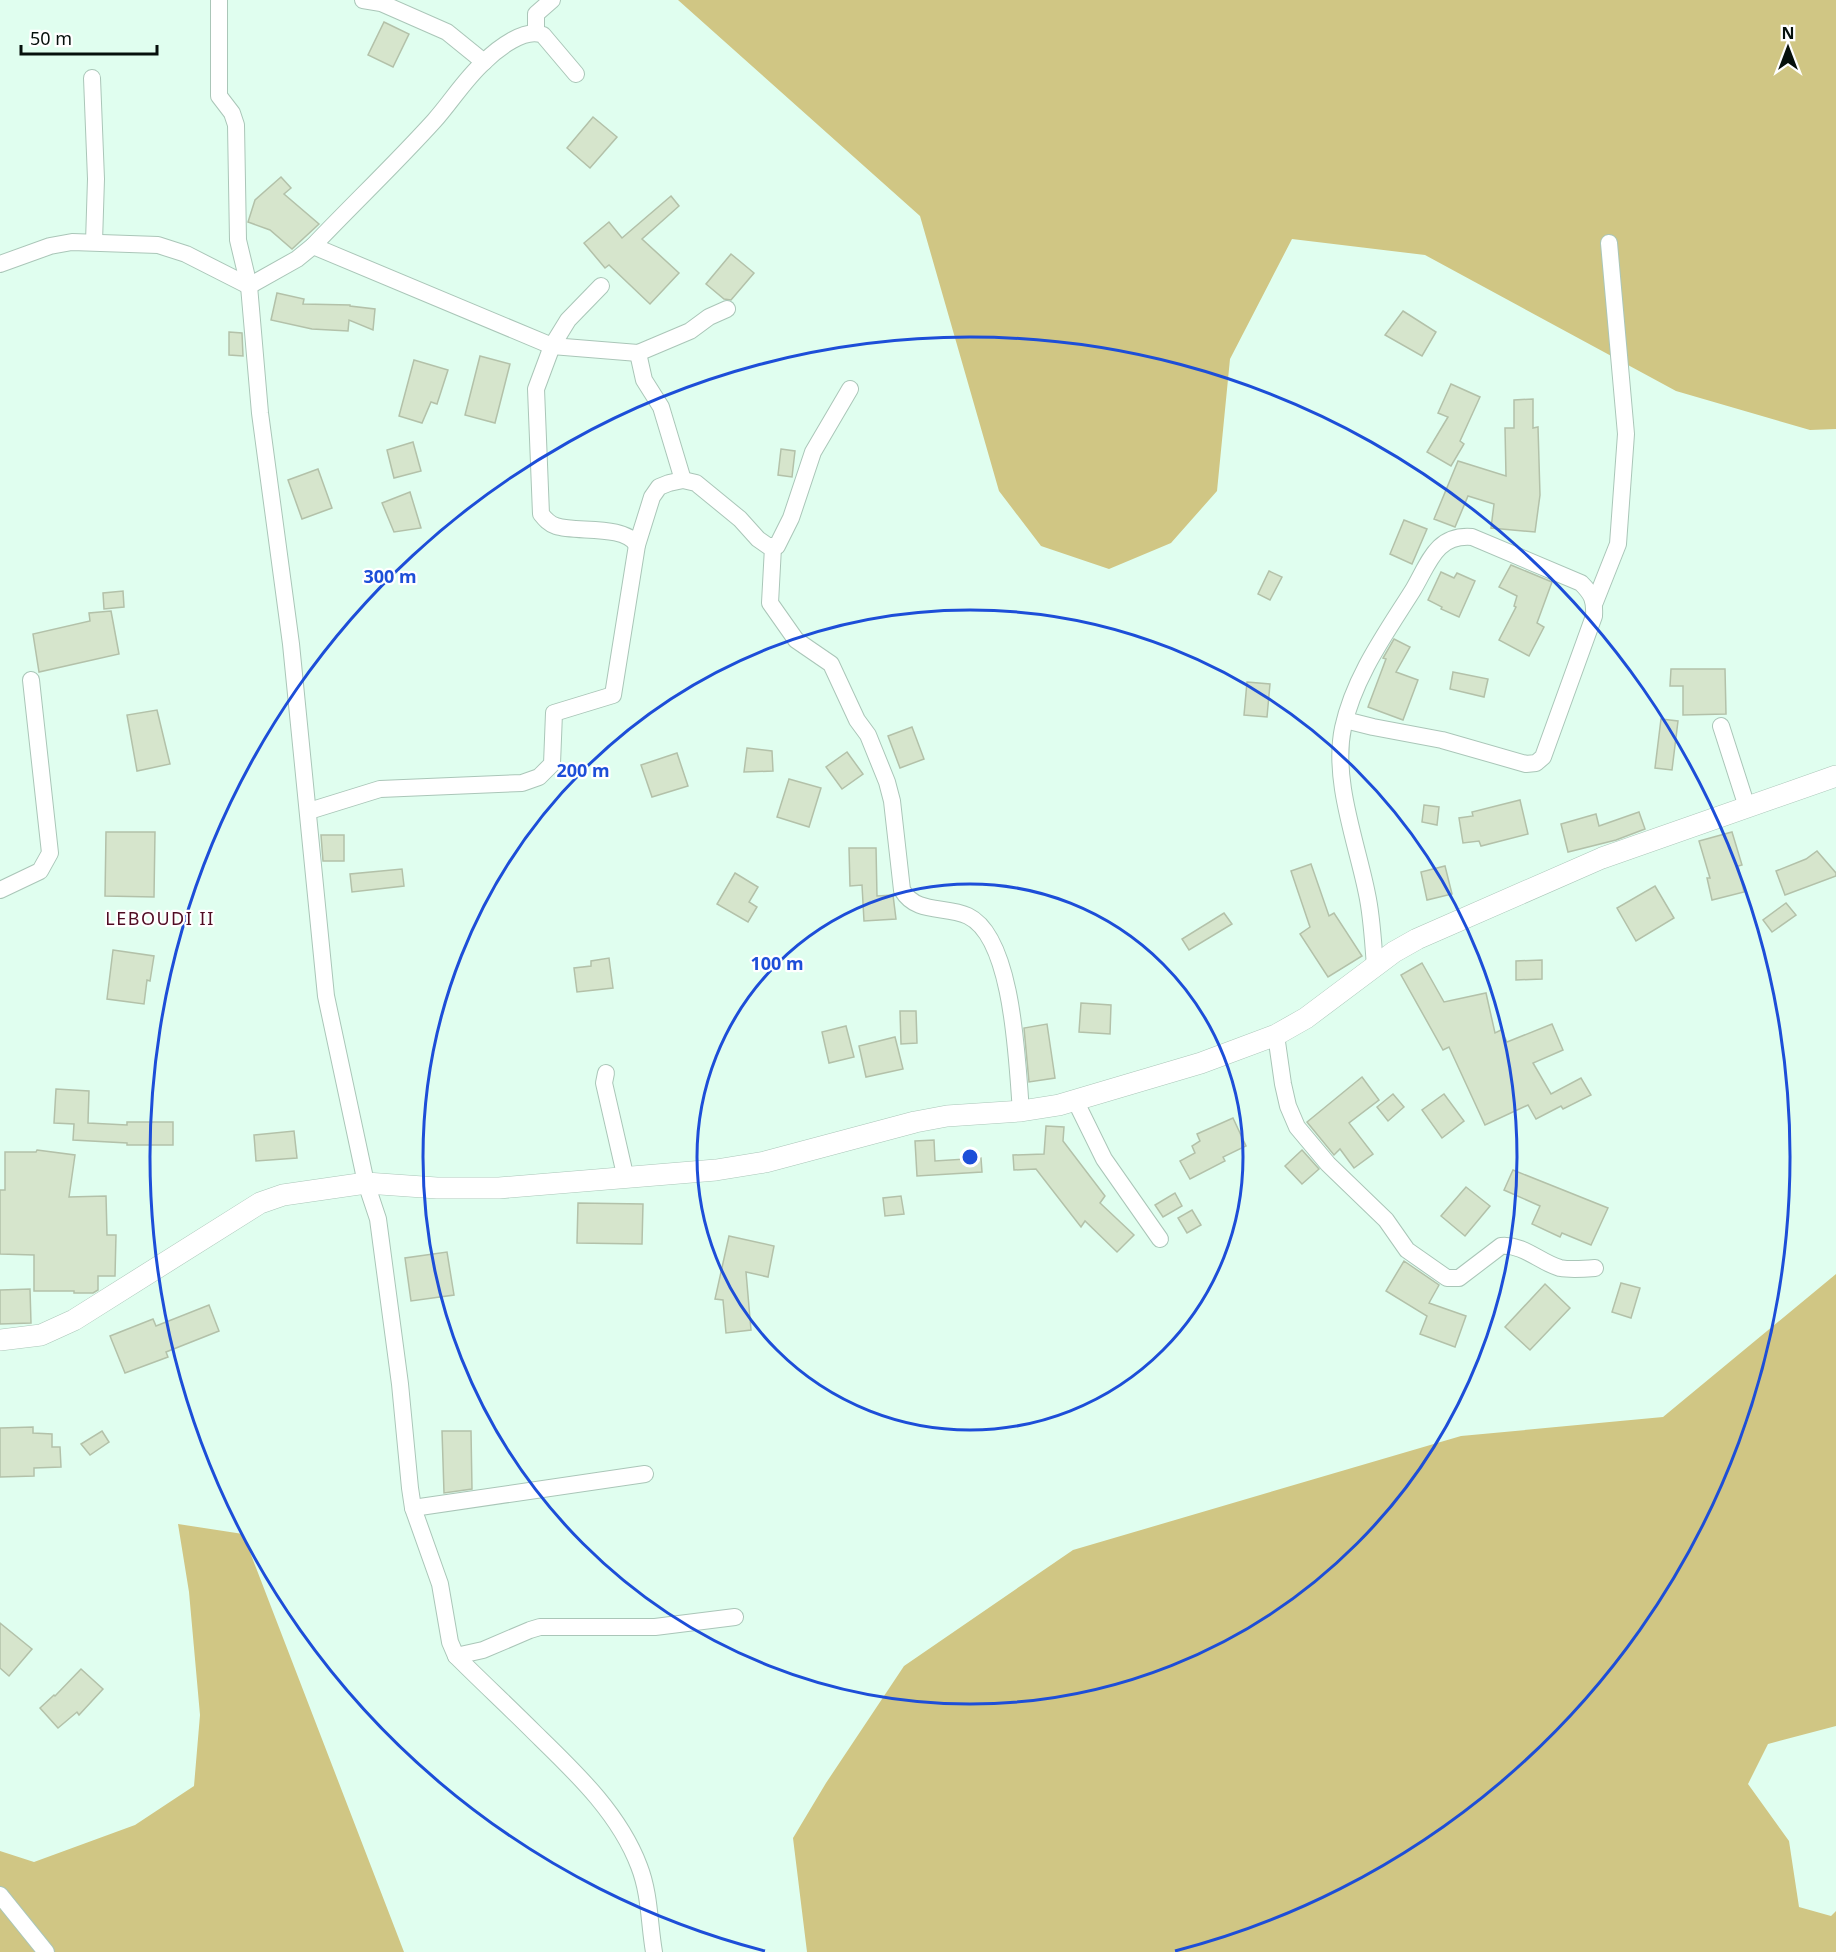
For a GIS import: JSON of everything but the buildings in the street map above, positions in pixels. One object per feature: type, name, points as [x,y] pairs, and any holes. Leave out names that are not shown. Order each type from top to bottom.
[{"type":"street","points":[[219,0],[219,96],[232,113],[236,125],[238,240],[249,286],[260,413],[291,644],[326,996],[366,1183],[378,1220],[400,1384],[413,1508],[440,1584],[450,1642],[456,1656],[564,1761],[600,1801],[626,1838],[647,1891],[654,1952]]},
{"type":"street","points":[[363,0],[381,3],[447,32],[484,62]]},
{"type":"street","points":[[536,32],[536,14],[552,0]]},
{"type":"street","points":[[249,286],[297,259],[313,246],[433,122],[484,62],[516,39],[526,33],[536,32],[543,35],[576,74]]},
{"type":"street","points":[[92,78],[96,179],[94,242]]},
{"type":"street","points":[[0,264],[50,246],[72,242],[158,245],[172,249],[249,286]]},
{"type":"street","points":[[1594,602],[1618,544],[1626,434],[1609,243]]},
{"type":"street","points":[[313,246],[552,346],[638,353],[690,331],[709,317],[728,309]]},
{"type":"street","points":[[601,286],[568,320],[552,346],[536,390],[541,514],[556,526],[608,532],[631,538],[637,545]]},
{"type":"street","points":[[638,353],[644,380],[661,407],[682,480]]},
{"type":"street","points":[[309,811],[380,789],[522,783],[539,777],[552,764],[554,713],[613,694],[637,545],[652,497],[659,488],[682,480],[696,483],[740,519],[758,539],[773,547],[779,545],[818,443],[850,388]]},
{"type":"street","points":[[1345,720],[1442,740],[1526,764],[1536,763],[1543,758],[1594,616],[1592,594],[1581,583],[1472,537],[1459,536],[1437,548],[1377,648],[1356,687],[1345,720],[1340,760],[1345,798],[1368,896],[1375,966]]},
{"type":"street","points":[[773,547],[770,603],[796,640],[831,664],[856,720],[868,735],[887,782],[892,801],[902,890],[908,900],[916,905],[967,915],[979,922],[995,950],[1008,989],[1022,1111]]},
{"type":"street","points":[[0,890],[40,871],[50,853],[31,680]]},
{"type":"street","points":[[1721,726],[1747,807]]},
{"type":"street","points":[[0,1340],[41,1335],[74,1320],[260,1203],[283,1195],[366,1183],[437,1188],[499,1188],[716,1170],[765,1162],[936,1118],[1022,1111],[1075,1100],[1201,1064],[1276,1035],[1306,1018],[1375,966],[1417,939],[1602,858],[1836,776]]},
{"type":"street","points":[[1276,1035],[1288,1106],[1297,1127],[1328,1164],[1386,1220],[1407,1250],[1419,1260],[1447,1278],[1459,1278],[1501,1246],[1507,1245],[1520,1248],[1558,1267],[1594,1269]]},
{"type":"street","points":[[606,1073],[604,1083],[626,1179]]},
{"type":"street","points":[[1075,1100],[1104,1159],[1160,1239]]},
{"type":"street","points":[[413,1508],[645,1474]]},
{"type":"street","points":[[456,1656],[483,1650],[530,1629],[540,1627],[655,1627],[735,1617]]},
{"type":"street","points":[[0,1895],[46,1952]]},
{"type":"shaded area","points":[[678,0],[1836,0],[1836,429],[1810,430],[1676,391],[1425,255],[1292,239],[1230,359],[1217,491],[1171,543],[1109,569],[1041,546],[999,491],[920,216]]},
{"type":"shaded area","points":[[1836,1274],[1836,1726],[1768,1744],[1748,1784],[1789,1841],[1799,1907],[1831,1916],[1836,1911],[1836,1952],[807,1952],[793,1838],[826,1783],[904,1666],[1073,1550],[1461,1436],[1663,1417]]},
{"type":"shaded area","points":[[178,1524],[243,1534],[404,1952],[0,1952],[0,1851],[34,1862],[135,1825],[194,1786],[200,1715],[189,1592]]},
{"type":"district","name":"LEBOUDI II","points":[[160,918]]}]
